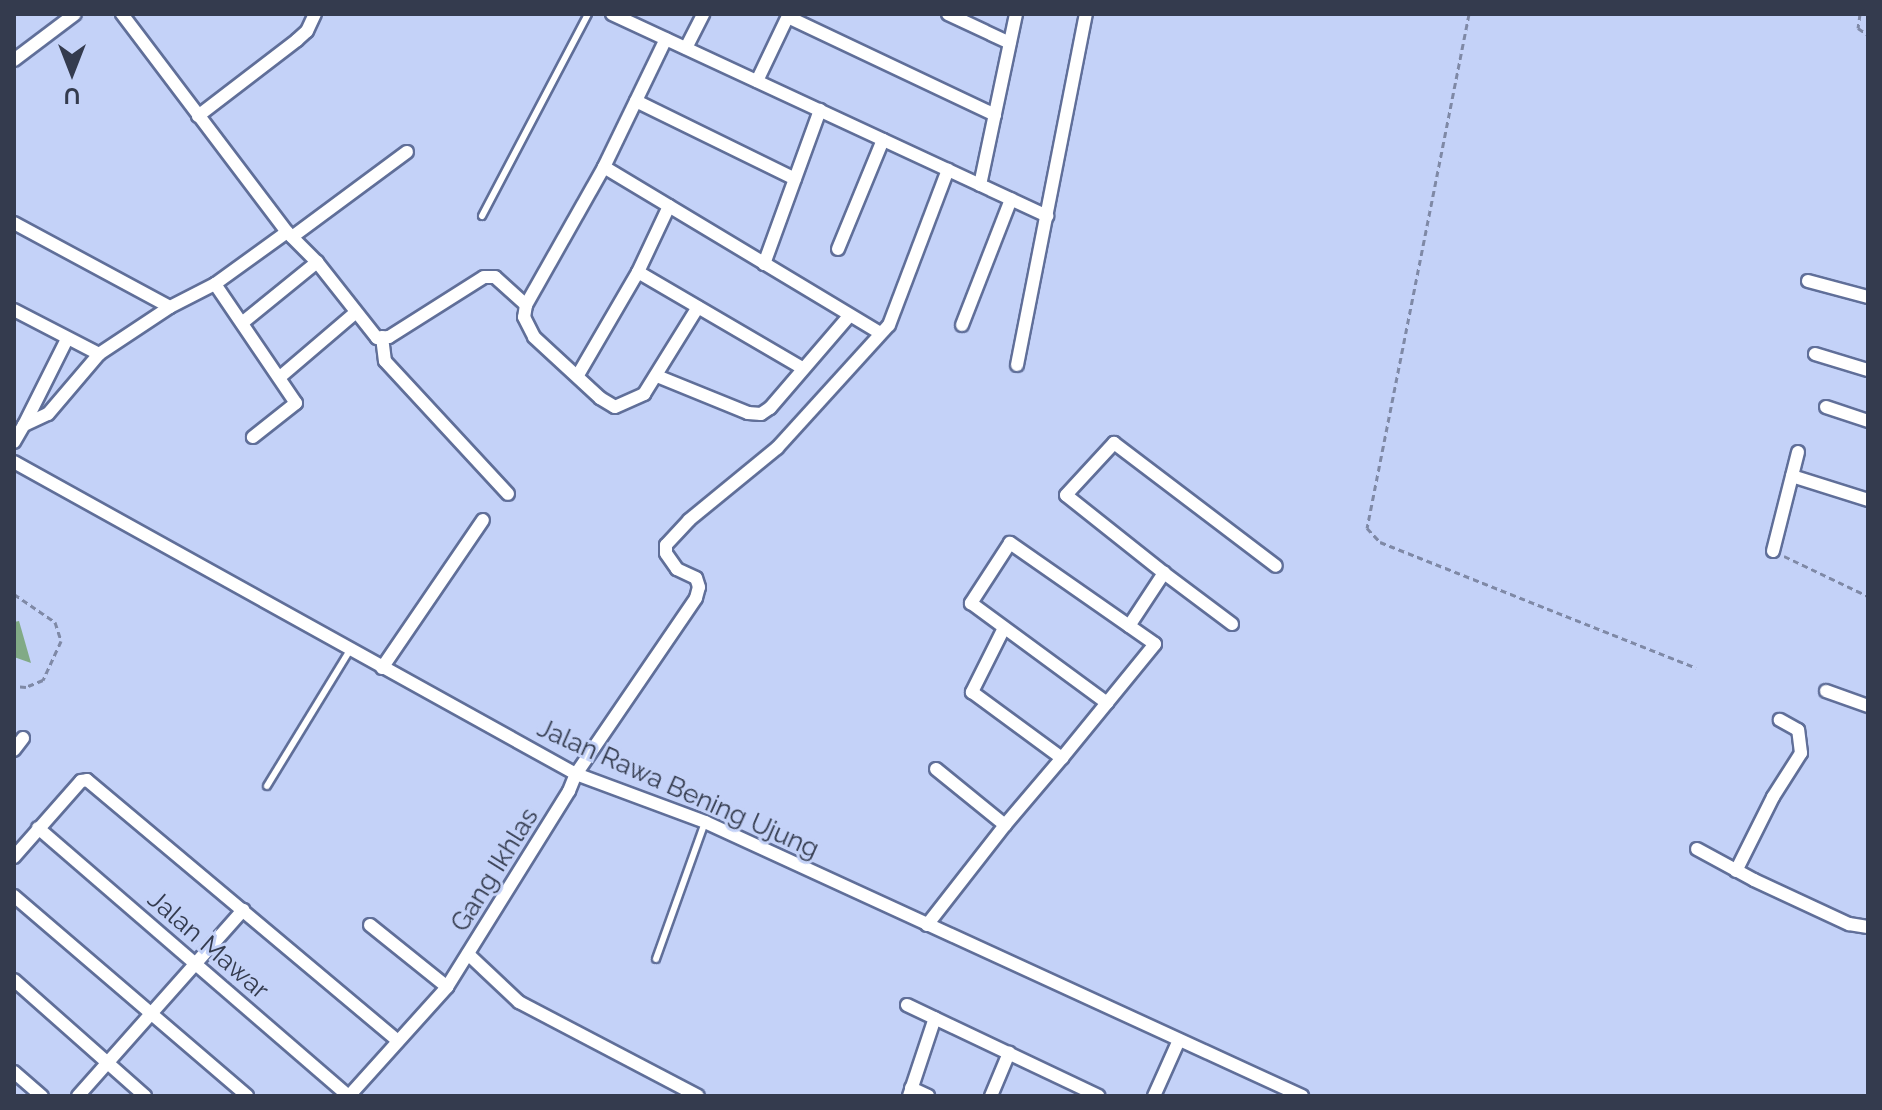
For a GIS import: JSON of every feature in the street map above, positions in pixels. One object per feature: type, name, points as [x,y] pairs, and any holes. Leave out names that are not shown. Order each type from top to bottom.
[{"type":"street","points":[[14,60],[75,14]]},
{"type":"street","points":[[122,14],[290,235],[317,262],[377,338],[389,337],[484,277],[495,277],[526,305]]},
{"type":"street","points":[[198,116],[297,40],[315,14]]},
{"type":"street","points":[[612,14],[1047,216]]},
{"type":"street","points":[[686,48],[703,14]]},
{"type":"street","points":[[948,14],[1010,43]]},
{"type":"street","points":[[980,185],[1016,14]]},
{"type":"street","points":[[1017,365],[1086,14]]},
{"type":"street","points":[[757,81],[788,16],[995,115]]},
{"type":"street","points":[[666,39],[604,167],[526,305],[524,317],[534,337],[600,398],[615,407],[644,394],[698,307]]},
{"type":"street","points":[[636,101],[795,179]]},
{"type":"street","points":[[764,264],[820,110]]},
{"type":"street","points":[[838,249],[883,140]]},
{"type":"street","points":[[24,425],[48,414],[99,354],[290,235],[407,152]]},
{"type":"street","points":[[604,167],[880,333],[889,325],[899,305],[948,170]]},
{"type":"street","points":[[962,325],[1011,199]]},
{"type":"street","points":[[578,375],[638,272],[669,206]]},
{"type":"street","points":[[14,223],[170,307]]},
{"type":"street","points":[[242,323],[317,262]]},
{"type":"street","points":[[638,272],[802,368]]},
{"type":"street","points":[[1808,281],[1868,297]]},
{"type":"street","points":[[215,284],[296,403],[253,437]]},
{"type":"street","points":[[14,310],[99,354]]},
{"type":"street","points":[[280,377],[355,313]]},
{"type":"street","points":[[657,376],[748,413],[761,414],[770,408],[849,316]]},
{"type":"street","name":"Gang Ikhlas","points":[[349,1096],[447,987],[569,791],[576,774],[696,598],[696,578],[677,569],[666,553],[666,545],[689,520],[777,448],[880,333]]},
{"type":"street","points":[[382,337],[385,361],[508,494]]},
{"type":"street","points":[[14,442],[67,339]]},
{"type":"street","points":[[1815,354],[1868,370]]},
{"type":"street","points":[[1826,407],[1868,421]]},
{"type":"street","points":[[1232,624],[1066,495],[1114,443],[1276,566]]},
{"type":"street","points":[[1773,551],[1798,452]]},
{"type":"street","name":"Jalan Rawa Bening Ujung","points":[[14,462],[576,774],[705,822],[1302,1096]]},
{"type":"street","points":[[1792,476],[1868,500]]},
{"type":"street","points":[[382,668],[483,520]]},
{"type":"street","points":[[927,925],[1005,825],[1062,758],[1107,703],[1155,644],[1010,543],[971,603],[1107,703]]},
{"type":"street","points":[[1129,626],[1164,573]]},
{"type":"street","points":[[1004,628],[972,692],[1062,758]]},
{"type":"street","points":[[1826,691],[1868,706]]},
{"type":"street","points":[[1736,871],[1773,797],[1801,753],[1798,730],[1780,720]]},
{"type":"street","points":[[14,750],[23,738]]},
{"type":"street","points":[[936,769],[1005,825]]},
{"type":"street","points":[[14,857],[81,781],[87,780],[398,1041]]},
{"type":"street","name":"Jalan Mawar","points":[[38,828],[349,1096]]},
{"type":"street","points":[[1697,849],[1736,871],[1849,924],[1868,927]]},
{"type":"street","points":[[14,896],[247,1096]]},
{"type":"street","points":[[78,1096],[243,910]]},
{"type":"street","points":[[370,925],[447,987]]},
{"type":"street","points":[[468,954],[519,1002],[698,1096]]},
{"type":"street","points":[[14,980],[145,1096]]},
{"type":"street","points":[[907,1005],[1009,1053],[1078,1092],[1099,1096]]},
{"type":"street","points":[[928,1096],[910,1092],[935,1018]]},
{"type":"street","points":[[1154,1096],[1179,1040]]},
{"type":"street","points":[[991,1096],[1009,1053]]},
{"type":"street","points":[[14,1072],[42,1096]]},
{"type":"lane","points":[[482,216],[588,14]]},
{"type":"lane","points":[[267,786],[350,650]]},
{"type":"lane","points":[[656,959],[705,822]]},
{"type":"path","points":[[1469,14],[1367,528],[1380,542],[1696,668]]},
{"type":"path","points":[[1860,14],[1858,28],[1868,35]]},
{"type":"path","points":[[1773,551],[1868,596]]},
{"type":"path","points":[[14,594],[55,622],[61,641],[43,680],[26,687],[14,686]]},
{"type":"building","points":[[19,621],[31,663],[14,657],[14,622]]}]
